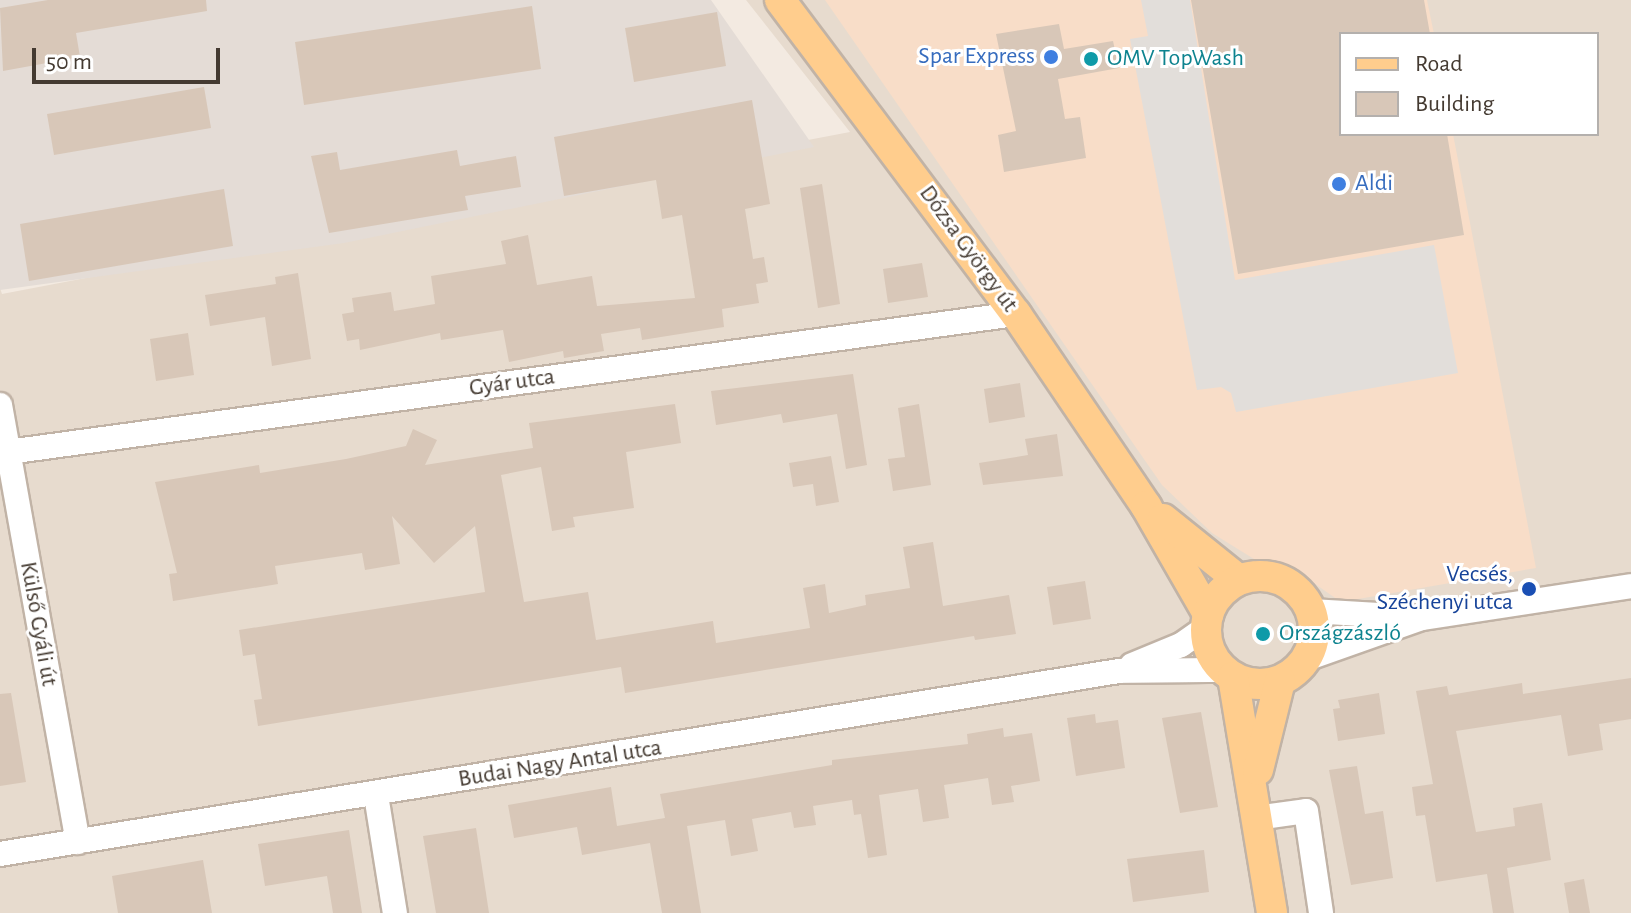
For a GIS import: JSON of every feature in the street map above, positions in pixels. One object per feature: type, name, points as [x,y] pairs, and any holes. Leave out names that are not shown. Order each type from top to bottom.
[{"type":"main road","name":"Dózsa György út","points":[[780,0],[1016,314],[1146,506],[1206,621]]},
{"type":"main road","name":"Dózsa György út","points":[[1146,506],[1239,580]]},
{"type":"main road","points":[[1228,673],[1260,685],[1280,681],[1306,659],[1314,627],[1311,611],[1302,596],[1273,578],[1239,580],[1226,588],[1206,621],[1207,643],[1228,673],[1272,913]]},
{"type":"main road","points":[[1254,807],[1280,681]]},
{"type":"street","name":"Gyár utca","points":[[8,452],[1016,314]]},
{"type":"street","name":"Külső Gyáli út","points":[[0,405],[78,842]]},
{"type":"street","points":[[1306,659],[1422,618],[1631,586]]},
{"type":"street","points":[[1311,611],[1422,618]]},
{"type":"street","name":"Budai Nagy Antal utca","points":[[1119,671],[1181,645],[1206,621]]},
{"type":"street","name":"Budai Nagy Antal utca","points":[[0,854],[376,795],[1119,671],[1228,673]]},
{"type":"street","points":[[376,795],[395,913]]},
{"type":"street","points":[[1254,807],[1306,811],[1321,913]]},
{"type":"shaded area","points":[[0,0],[711,0],[814,147],[344,243],[0,290]]},
{"type":"shaded area","points":[[746,0],[1631,0],[1631,913],[0,913],[0,288],[2,294],[850,132]]},
{"type":"shaded area","points":[[825,0],[1427,0],[1434,32],[1339,32],[1339,136],[1453,136],[1536,568],[1341,602],[1298,572],[1254,559],[1212,533],[1162,485]]},
{"type":"shaded area","points":[[1141,0],[1190,0],[1235,280],[1434,245],[1458,373],[1236,412],[1231,393],[1221,387],[1197,390],[1130,39],[1148,36]]},
{"type":"building","points":[[48,0],[206,0],[207,11],[76,33],[80,57],[3,71],[0,8]]},
{"type":"building","name":"Aldi","points":[[1191,0],[1424,0],[1430,32],[1339,32],[1339,136],[1447,136],[1464,235],[1238,274]]},
{"type":"building","points":[[532,6],[541,69],[304,105],[295,42]]},
{"type":"building","points":[[717,12],[726,66],[634,82],[625,28]]},
{"type":"building","points":[[1059,24],[1064,49],[1113,41],[1119,68],[1058,79],[1065,119],[1080,117],[1086,158],[1004,172],[998,135],[1016,131],[996,34]]},
{"type":"building","points":[[204,87],[211,128],[54,155],[47,114]]},
{"type":"building","points":[[752,100],[770,204],[745,209],[753,259],[764,257],[768,282],[756,284],[759,303],[722,309],[724,327],[642,340],[640,328],[601,334],[604,351],[564,358],[563,351],[509,362],[503,330],[441,340],[440,333],[360,350],[359,339],[347,341],[342,314],[354,312],[352,298],[391,292],[394,311],[435,304],[431,276],[506,264],[501,241],[528,235],[537,285],[592,276],[597,306],[695,298],[682,215],[662,219],[656,180],[564,196],[554,137]]},
{"type":"building","points":[[457,150],[460,166],[516,156],[521,187],[465,196],[468,210],[329,233],[311,156],[337,152],[340,170]]},
{"type":"building","points":[[822,184],[840,304],[818,308],[800,188]]},
{"type":"building","points":[[224,189],[233,246],[29,281],[20,224]]},
{"type":"building","points":[[922,263],[928,297],[888,303],[883,269]]},
{"type":"building","points":[[298,273],[311,359],[272,366],[265,317],[210,326],[205,295],[276,284],[275,277]]},
{"type":"building","points":[[188,333],[194,375],[156,381],[150,339]]},
{"type":"building","points":[[853,374],[867,465],[846,469],[837,414],[783,423],[781,414],[716,425],[711,391]]},
{"type":"building","points":[[1020,383],[1025,417],[989,423],[984,389]]},
{"type":"building","points":[[675,404],[681,443],[626,452],[634,508],[573,517],[575,527],[552,531],[541,467],[501,475],[524,602],[588,592],[596,640],[713,621],[716,643],[810,628],[803,588],[825,584],[829,613],[866,605],[865,595],[910,588],[903,547],[933,542],[943,606],[1009,595],[1016,634],[975,640],[974,636],[625,693],[621,667],[258,726],[254,700],[262,699],[255,654],[243,656],[239,630],[485,592],[475,526],[434,563],[392,516],[400,564],[365,570],[362,553],[275,566],[278,584],[173,601],[169,574],[177,573],[155,482],[259,465],[260,473],[346,459],[406,446],[413,429],[437,440],[425,465],[533,448],[529,423]]},
{"type":"building","points":[[919,404],[931,485],[893,491],[888,459],[905,457],[898,408]]},
{"type":"building","points":[[1057,434],[1063,476],[983,485],[979,463],[1028,455],[1025,439]]},
{"type":"building","points":[[831,456],[839,502],[816,506],[813,484],[793,487],[789,463]]},
{"type":"building","points":[[1085,581],[1091,619],[1053,625],[1047,587]]},
{"type":"building","points":[[1631,678],[1631,719],[1599,724],[1603,750],[1568,756],[1561,715],[1456,731],[1476,832],[1515,826],[1513,808],[1542,803],[1551,860],[1507,868],[1514,913],[1493,913],[1487,874],[1436,882],[1425,815],[1416,816],[1412,787],[1433,784],[1416,691],[1447,686],[1449,695],[1522,683],[1523,694]]},
{"type":"building","points":[[11,693],[26,782],[0,786],[0,694]]},
{"type":"building","points":[[1379,693],[1385,734],[1338,741],[1333,709],[1340,708],[1338,700]]},
{"type":"building","points":[[1201,712],[1218,807],[1180,813],[1162,718]]},
{"type":"building","points":[[1095,714],[1096,723],[1118,720],[1125,768],[1076,776],[1067,718]]},
{"type":"building","points":[[1003,728],[1004,737],[1032,733],[1040,781],[1011,786],[1014,802],[992,805],[988,778],[944,785],[949,818],[923,822],[918,789],[879,795],[887,855],[868,858],[861,814],[854,815],[852,800],[813,806],[816,825],[794,828],[791,812],[752,819],[758,851],[731,856],[725,820],[687,826],[701,913],[662,913],[650,843],[582,855],[577,827],[514,838],[508,805],[611,787],[617,826],[665,818],[660,794],[832,765],[832,760],[968,744],[967,734]]},
{"type":"building","points":[[1357,766],[1365,814],[1383,811],[1393,878],[1351,885],[1329,770]]},
{"type":"building","points":[[476,828],[489,913],[436,913],[423,836]]},
{"type":"building","points":[[349,830],[362,913],[333,913],[327,876],[265,886],[258,844]]},
{"type":"building","points":[[1204,850],[1209,892],[1133,902],[1127,859]]},
{"type":"building","points":[[203,860],[212,913],[118,913],[112,876]]},
{"type":"building","points":[[1584,879],[1590,913],[1569,913],[1564,883]]},
{"type":"place","name":"Spar Express","points":[[1051,57]]},
{"type":"place","name":"OMV TopWash","points":[[1091,59]]},
{"type":"place","name":"Aldi","points":[[1339,184]]},
{"type":"place","name":"Vecsés, Széchenyi utca","points":[[1529,589]]},
{"type":"place","name":"Országzászló","points":[[1263,634]]}]
